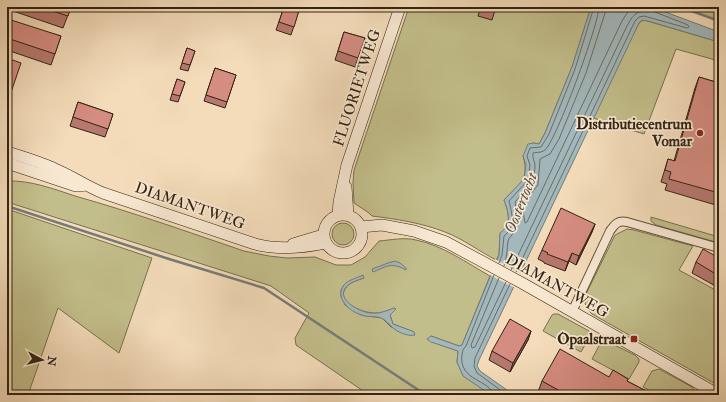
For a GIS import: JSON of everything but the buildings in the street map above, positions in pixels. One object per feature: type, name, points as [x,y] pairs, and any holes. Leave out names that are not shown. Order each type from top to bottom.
[{"type":"street","name":"FLUORIETWEG","points":[[343,215],[345,178],[350,158],[400,7]]},
{"type":"street","name":"DIAMANTWEG","points":[[7,152],[53,167],[79,180],[86,186]]},
{"type":"street","name":"DIAMANTWEG","points":[[7,163],[76,186],[86,186],[250,242],[270,247],[287,247],[304,240],[325,239]]},
{"type":"street","points":[[343,215],[354,218],[361,232],[356,248],[346,253],[334,252],[325,239],[325,226],[327,222],[334,217],[343,215]]},
{"type":"street","points":[[572,312],[610,231],[617,222],[627,222],[719,248]]},
{"type":"street","name":"DIAMANTWEG","points":[[361,232],[382,225],[417,231],[436,237],[522,283],[719,395]]},
{"type":"shaded area","points":[[409,7],[591,7],[572,67],[545,133],[539,144],[533,143],[523,156],[525,171],[522,181],[504,200],[508,214],[508,223],[500,234],[499,255],[496,260],[445,232],[400,220],[372,216],[354,203],[354,170]]},
{"type":"shaded area","points":[[679,7],[719,7],[719,21]]},
{"type":"shaded area","points":[[644,20],[719,42],[719,61],[676,49],[644,134],[593,118],[635,30],[640,22]]},
{"type":"shaded area","points":[[7,181],[33,183],[139,215],[244,251],[287,258],[315,257],[336,265],[351,265],[365,257],[379,241],[411,239],[426,242],[454,255],[490,276],[462,345],[459,346],[431,336],[438,344],[458,351],[457,362],[463,375],[491,395],[369,395],[296,345],[295,338],[309,313],[271,286],[7,202]],"holes":[[[364,278],[351,283],[346,287],[343,294],[348,303],[360,310],[372,313],[395,308],[390,315],[393,324],[414,332],[391,327],[382,318],[361,315],[345,305],[341,296],[341,290],[344,285],[352,280]]]},
{"type":"shaded area","points":[[7,209],[152,258],[119,353],[58,308],[28,395],[7,395]]},
{"type":"shaded area","points":[[651,217],[719,237],[719,243],[656,225],[651,221]]},
{"type":"shaded area","points":[[343,223],[351,226],[354,234],[351,242],[343,245],[335,242],[332,234],[335,226]]},
{"type":"shaded area","points":[[627,229],[693,246],[679,270],[719,292],[719,386],[592,314],[587,308],[585,304],[585,296],[615,235]]},
{"type":"shaded area","points":[[554,314],[558,314],[589,331],[590,336],[581,352],[543,331]]},
{"type":"shaded area","points":[[604,340],[635,355],[639,359],[639,362],[629,379],[592,359],[600,344]]},
{"type":"shaded area","points":[[659,369],[692,387],[694,390],[693,395],[658,395],[643,387],[652,371]]},
{"type":"water","name":"Oostertocht","points":[[591,7],[652,7],[719,32],[719,42],[648,21],[642,20],[639,23],[479,360],[477,366],[480,371],[514,395],[491,395],[463,376],[457,362],[458,351],[431,342],[427,339],[431,336],[459,346],[462,345],[499,255],[500,233],[504,230],[508,222],[508,214],[504,200],[524,179],[526,165],[523,156],[528,144],[539,144],[545,133],[572,67]]},
{"type":"water","points":[[395,261],[400,263],[406,268],[406,270],[397,266],[390,266],[373,272],[372,269]]},
{"type":"water","points":[[363,275],[364,278],[347,286],[344,291],[346,300],[360,310],[370,313],[379,313],[394,308],[396,309],[390,315],[393,324],[414,332],[415,335],[401,333],[384,319],[364,316],[348,308],[342,299],[341,290],[350,280]]},
{"type":"pier","points":[[495,259],[522,274],[515,288],[488,274]]},
{"type":"waterway","points":[[681,7],[719,21]]},
{"type":"waterway","points":[[7,206],[169,259],[264,288],[426,395]]},
{"type":"place","name":"Distributiecentrum Vomar","points":[[700,133]]},
{"type":"place","name":"Opaalstraat","points":[[634,339]]}]
